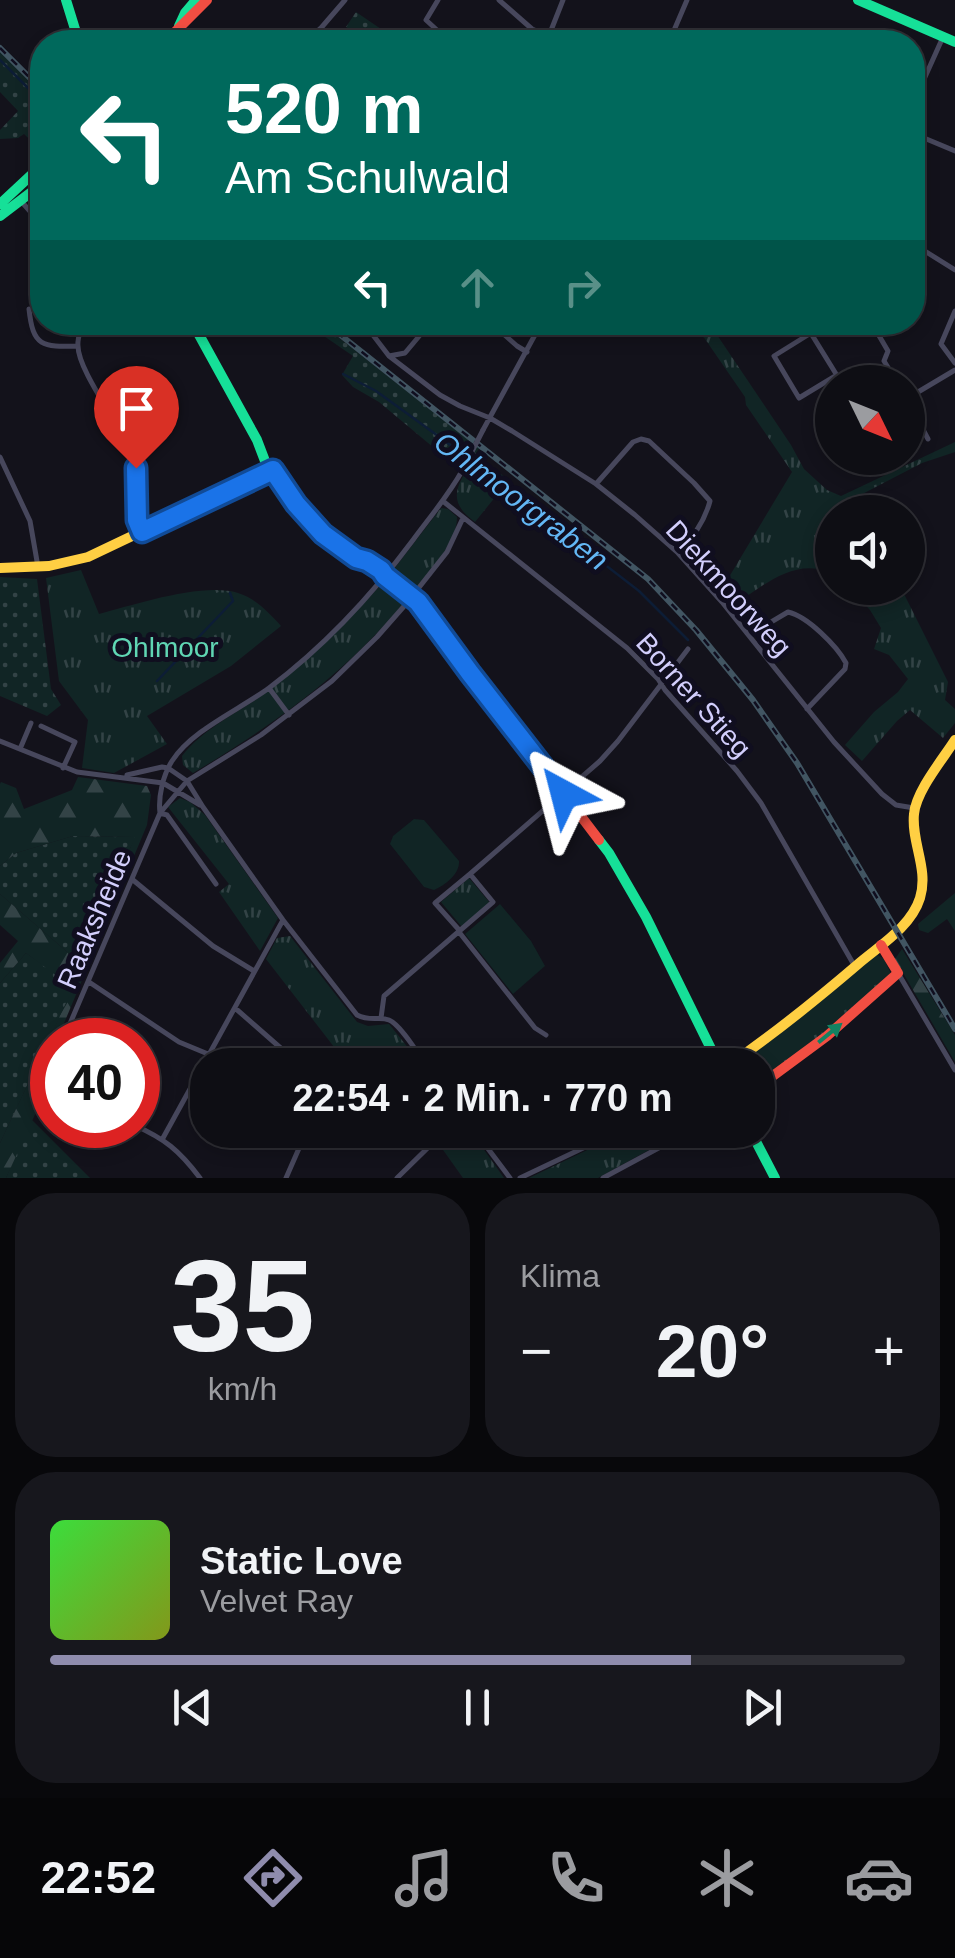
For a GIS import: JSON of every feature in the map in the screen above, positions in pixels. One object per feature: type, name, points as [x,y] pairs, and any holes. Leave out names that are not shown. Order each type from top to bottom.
[{"type":"street","points":[[66,0],[75,30]]},
{"type":"street","points":[[176,30],[196,0]]},
{"type":"street","points":[[179,26],[207,0]]},
{"type":"street","points":[[320,30],[345,0]]},
{"type":"street","points":[[437,30],[426,20],[438,0]]},
{"type":"street","points":[[499,0],[534,30]]},
{"type":"street","points":[[551,30],[563,0]]},
{"type":"street","points":[[674,30],[686,0]]},
{"type":"street","points":[[858,0],[955,42]]},
{"type":"street","points":[[925,76],[942,37]]},
{"type":"street","points":[[925,138],[955,151]]},
{"type":"street","points":[[0,204],[30,177]]},
{"type":"street","points":[[0,216],[30,194]]},
{"type":"street","points":[[21,201],[30,211]]},
{"type":"street","points":[[925,250],[955,270]]},
{"type":"street","points":[[29,309],[30,315]]},
{"type":"street","points":[[925,389],[955,367],[941,339],[955,311]]},
{"type":"street","points":[[35,335],[40,344],[49,347],[78,346]]},
{"type":"street","points":[[80,335],[78,346],[89,376],[131,453],[138,480],[137,520],[142,532]]},
{"type":"street","points":[[199,335],[257,440],[270,455],[273,470],[310,520],[328,538],[411,598],[609,853],[632,889],[711,1048]]},
{"type":"street","name":"Diekmoorweg","points":[[373,335],[406,371],[440,395],[490,418],[596,484],[678,553],[750,635],[834,742],[882,794],[896,805],[914,808]]},
{"type":"street","points":[[390,356],[405,353],[420,335]]},
{"type":"street","points":[[506,335],[526,352]]},
{"type":"street","points":[[168,768],[193,738],[304,660],[385,576],[444,502],[535,335]]},
{"type":"street","points":[[808,335],[774,356],[799,398],[815,388]]},
{"type":"street","points":[[812,335],[831,365]]},
{"type":"street","points":[[879,335],[888,351],[886,365]]},
{"type":"street","points":[[405,353],[406,371]]},
{"type":"street","points":[[925,433],[928,439]]},
{"type":"street","points":[[596,484],[633,442],[647,440],[710,500],[702,520],[678,553]]},
{"type":"street","points":[[0,457],[30,521],[38,567]]},
{"type":"street","points":[[0,568],[38,567],[88,557],[273,470]]},
{"type":"street","name":"Borner Stieg","points":[[444,502],[628,648],[662,685],[761,803],[855,967]]},
{"type":"street","name":"Raaksheide","points":[[72,1018],[160,812],[180,786],[289,715],[339,674],[411,598],[446,552],[463,518]]},
{"type":"street","points":[[750,635],[788,612],[798,614],[842,654],[845,669],[807,709]]},
{"type":"street","points":[[546,1036],[535,1028],[435,903],[564,794],[613,746],[688,649]]},
{"type":"street","points":[[269,688],[289,715]]},
{"type":"street","points":[[20,749],[31,724]]},
{"type":"street","points":[[41,726],[75,742],[63,768]]},
{"type":"street","points":[[753,1048],[908,919],[923,885],[914,832],[916,800],[955,740]]},
{"type":"street","points":[[2,744],[88,774],[180,786],[203,807]]},
{"type":"street","points":[[123,776],[168,768],[180,786],[203,807],[357,1015],[369,1021],[381,1018],[393,1022],[413,1048]]},
{"type":"street","name":"Raaksheide","points":[[160,812],[168,768]]},
{"type":"street","points":[[160,812],[167,816],[216,884]]},
{"type":"street","points":[[381,1018],[384,996],[493,902],[470,874]]},
{"type":"street","points":[[133,880],[213,946],[254,971]]},
{"type":"street","points":[[211,1048],[283,920]]},
{"type":"street","points":[[881,945],[955,1070]]},
{"type":"street","points":[[775,1074],[827,1036],[898,973]]},
{"type":"street","points":[[88,982],[194,1048]]},
{"type":"street","points":[[234,1007],[281,1048]]},
{"type":"street","points":[[163,1138],[190,1088]]},
{"type":"street","points":[[160,1137],[182,1154],[200,1178]]},
{"type":"street","points":[[286,1178],[300,1148]]},
{"type":"street","points":[[397,1178],[428,1148]]},
{"type":"street","points":[[488,1148],[510,1178]]},
{"type":"street","points":[[520,1178],[583,1148]]},
{"type":"street","points":[[603,1178],[659,1148]]},
{"type":"street","points":[[759,1148],[775,1178]]},
{"type":"green space","points":[[356,12],[382,30],[351,30],[346,27]]},
{"type":"green space","points":[[0,50],[30,81],[30,140],[24,134],[0,139],[0,130],[18,111],[0,92]]},
{"type":"green space","points":[[322,335],[335,335],[479,448],[475,455],[468,450],[458,468],[379,402],[353,387],[342,375],[353,356]]},
{"type":"green space","points":[[702,335],[717,335],[804,469],[839,495],[815,495],[815,569],[780,576],[732,606],[720,592],[792,472],[746,405],[745,397]]},
{"type":"green space","points":[[955,442],[955,452],[925,462],[925,456]]},
{"type":"green space","points":[[475,455],[509,480],[475,522],[459,506],[457,490]]},
{"type":"green space","points":[[885,475],[899,475],[860,495],[843,495]]},
{"type":"green space","points":[[441,508],[457,517],[456,527],[443,554],[416,588],[394,569]]},
{"type":"green space","name":"Ohlmoor","points":[[81,570],[99,614],[168,596],[223,590],[250,598],[281,626],[231,666],[147,716],[167,744],[114,773],[82,768],[88,720],[59,681],[46,578]]},
{"type":"green space","points":[[0,577],[37,579],[51,689],[61,705],[47,716],[0,696]]},
{"type":"green space","points":[[380,586],[402,605],[331,677],[278,718],[193,773],[183,765],[182,756],[200,737],[297,668]]},
{"type":"green space","points":[[865,605],[910,605],[948,682],[945,700],[955,709],[955,723],[943,738],[910,710],[862,761],[845,745],[908,679],[889,655],[874,649],[881,628]]},
{"type":"green space","points":[[78,777],[147,786],[151,795],[147,825],[66,1018],[59,1018],[73,988],[26,953],[0,983],[0,963],[18,941],[0,925],[0,894],[80,963],[135,837],[73,836],[16,853],[0,866],[0,784],[16,788],[24,809],[72,790]]},
{"type":"green space","points":[[180,798],[205,815],[278,918],[260,951],[219,892],[229,884],[168,807]]},
{"type":"green space","points":[[414,819],[424,820],[459,861],[454,875],[434,890],[424,887],[390,844],[393,836]]},
{"type":"green space","points":[[73,836],[136,837],[80,963],[0,894],[0,866],[16,853]]},
{"type":"green space","points":[[469,878],[490,903],[462,927],[441,902]]},
{"type":"green space","points":[[955,893],[955,931],[947,919],[928,933],[919,930],[918,924]]},
{"type":"green space","points":[[500,904],[531,941],[545,966],[513,994],[465,934]]},
{"type":"green space","points":[[290,936],[357,1022],[368,1026],[389,1024],[408,1048],[335,1048],[266,959],[277,938]]},
{"type":"green space","points":[[902,949],[955,1035],[955,1062],[895,959]]},
{"type":"green space","points":[[26,953],[74,987],[59,1018],[30,1018],[30,1080],[0,1143],[0,983]]},
{"type":"green space","points":[[876,954],[884,959],[891,974],[775,1070],[775,1048],[760,1048]]},
{"type":"green space","points":[[30,1079],[30,1125],[6,1178],[0,1178],[0,1143]]},
{"type":"green space","points":[[30,1121],[30,1148],[60,1148],[90,1178],[6,1178]]},
{"type":"green space","points":[[442,1148],[483,1148],[504,1178],[463,1178]]},
{"type":"green space","points":[[592,1148],[652,1148],[598,1178],[529,1178]]},
{"type":"waterway","name":"Ohlmoorgraben","points":[[0,60],[30,90]]},
{"type":"waterway","name":"Ohlmoorgraben","points":[[343,374],[376,391],[445,441],[639,591],[688,640]]},
{"type":"waterway","name":"Ohlmoorgraben","points":[[157,681],[233,601],[230,593]]},
{"type":"railway","points":[[0,48],[30,78]]},
{"type":"railway","points":[[340,335],[648,579],[696,630],[753,700],[797,763],[955,1029]]},
{"type":"traffic: fast","points":[[66,0],[75,30]]},
{"type":"traffic: fast","points":[[179,26],[196,0]]},
{"type":"traffic: fast","points":[[858,0],[955,42]]},
{"type":"traffic: fast","points":[[0,204],[30,176]]},
{"type":"traffic: fast","points":[[0,216],[30,193]]},
{"type":"traffic: fast","points":[[199,335],[265,461],[309,520],[364,565],[385,576]]},
{"type":"traffic: fast","points":[[599,840],[646,917],[711,1048]]},
{"type":"traffic: fast","points":[[759,1148],[775,1178]]},
{"type":"traffic: slow","points":[[0,568],[49,566],[88,557],[273,469]]},
{"type":"traffic: slow","points":[[752,1048],[893,935],[916,908],[922,887],[914,824],[916,805],[955,740]]},
{"type":"traffic: jam","points":[[177,30],[207,0]]},
{"type":"traffic: jam","points":[[356,558],[381,571],[418,602],[599,840]]},
{"type":"traffic: jam","points":[[775,1074],[827,1036],[898,973],[881,945]]},
{"type":"route","points":[[136,468],[137,520],[142,532],[273,470],[323,534],[381,570],[418,602],[564,794]]}]
